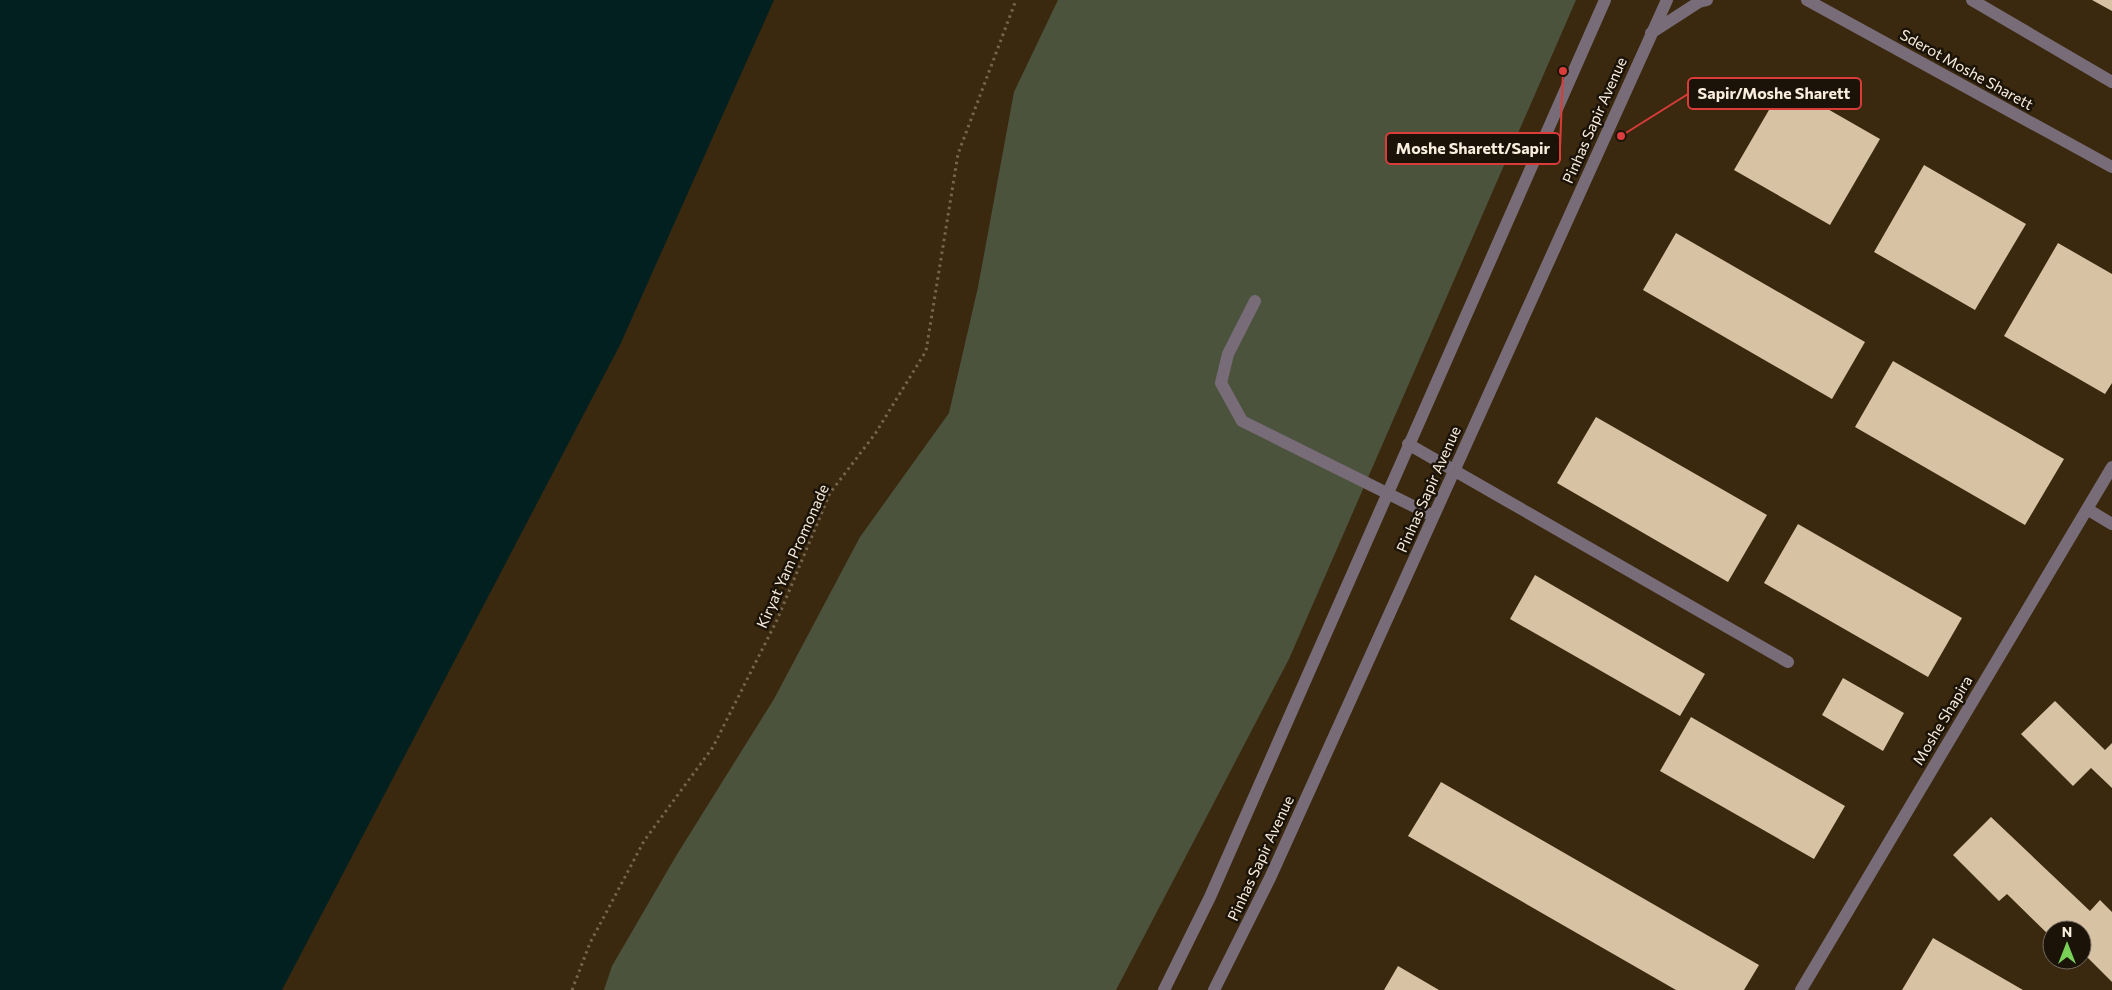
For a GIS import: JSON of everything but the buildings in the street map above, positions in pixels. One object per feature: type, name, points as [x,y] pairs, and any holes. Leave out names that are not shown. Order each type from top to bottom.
[{"type":"street","name":"Pinhas Sapir Avenue","points":[[1164,990],[1210,898],[1408,444],[1605,0]]},
{"type":"street","name":"Pinhas Sapir Avenue","points":[[1214,990],[1270,878],[1667,0]]},
{"type":"street","points":[[1651,33],[1700,2],[1707,0]]},
{"type":"street","name":"Sderot Moshe Sharett","points":[[1807,0],[2112,167]]},
{"type":"street","points":[[1972,0],[2112,82]]},
{"type":"street","points":[[1255,301],[1228,354],[1221,383],[1242,421],[1433,516]]},
{"type":"street","points":[[1408,444],[1455,469],[1788,662]]},
{"type":"street","name":"Moshe Shapira","points":[[1801,990],[2112,468]]},
{"type":"street","points":[[2087,509],[2112,524]]},
{"type":"path","name":"Kiryat Yam Promonade","points":[[572,990],[590,943],[644,841],[713,747],[776,620],[830,492],[875,434],[926,351],[958,154],[1016,0]]},
{"type":"green space","points":[[1058,0],[1576,0],[1289,659],[1116,990],[604,990],[612,966],[676,856],[774,699],[860,537],[949,413],[978,287],[1014,92]]},
{"type":"water","points":[[0,0],[774,0],[620,345],[282,990],[0,990]]},
{"type":"place","name":"Moshe Sharett/Sapir","points":[[1563,71]]},
{"type":"place","name":"Sapir/Moshe Sharett","points":[[1621,136]]}]
